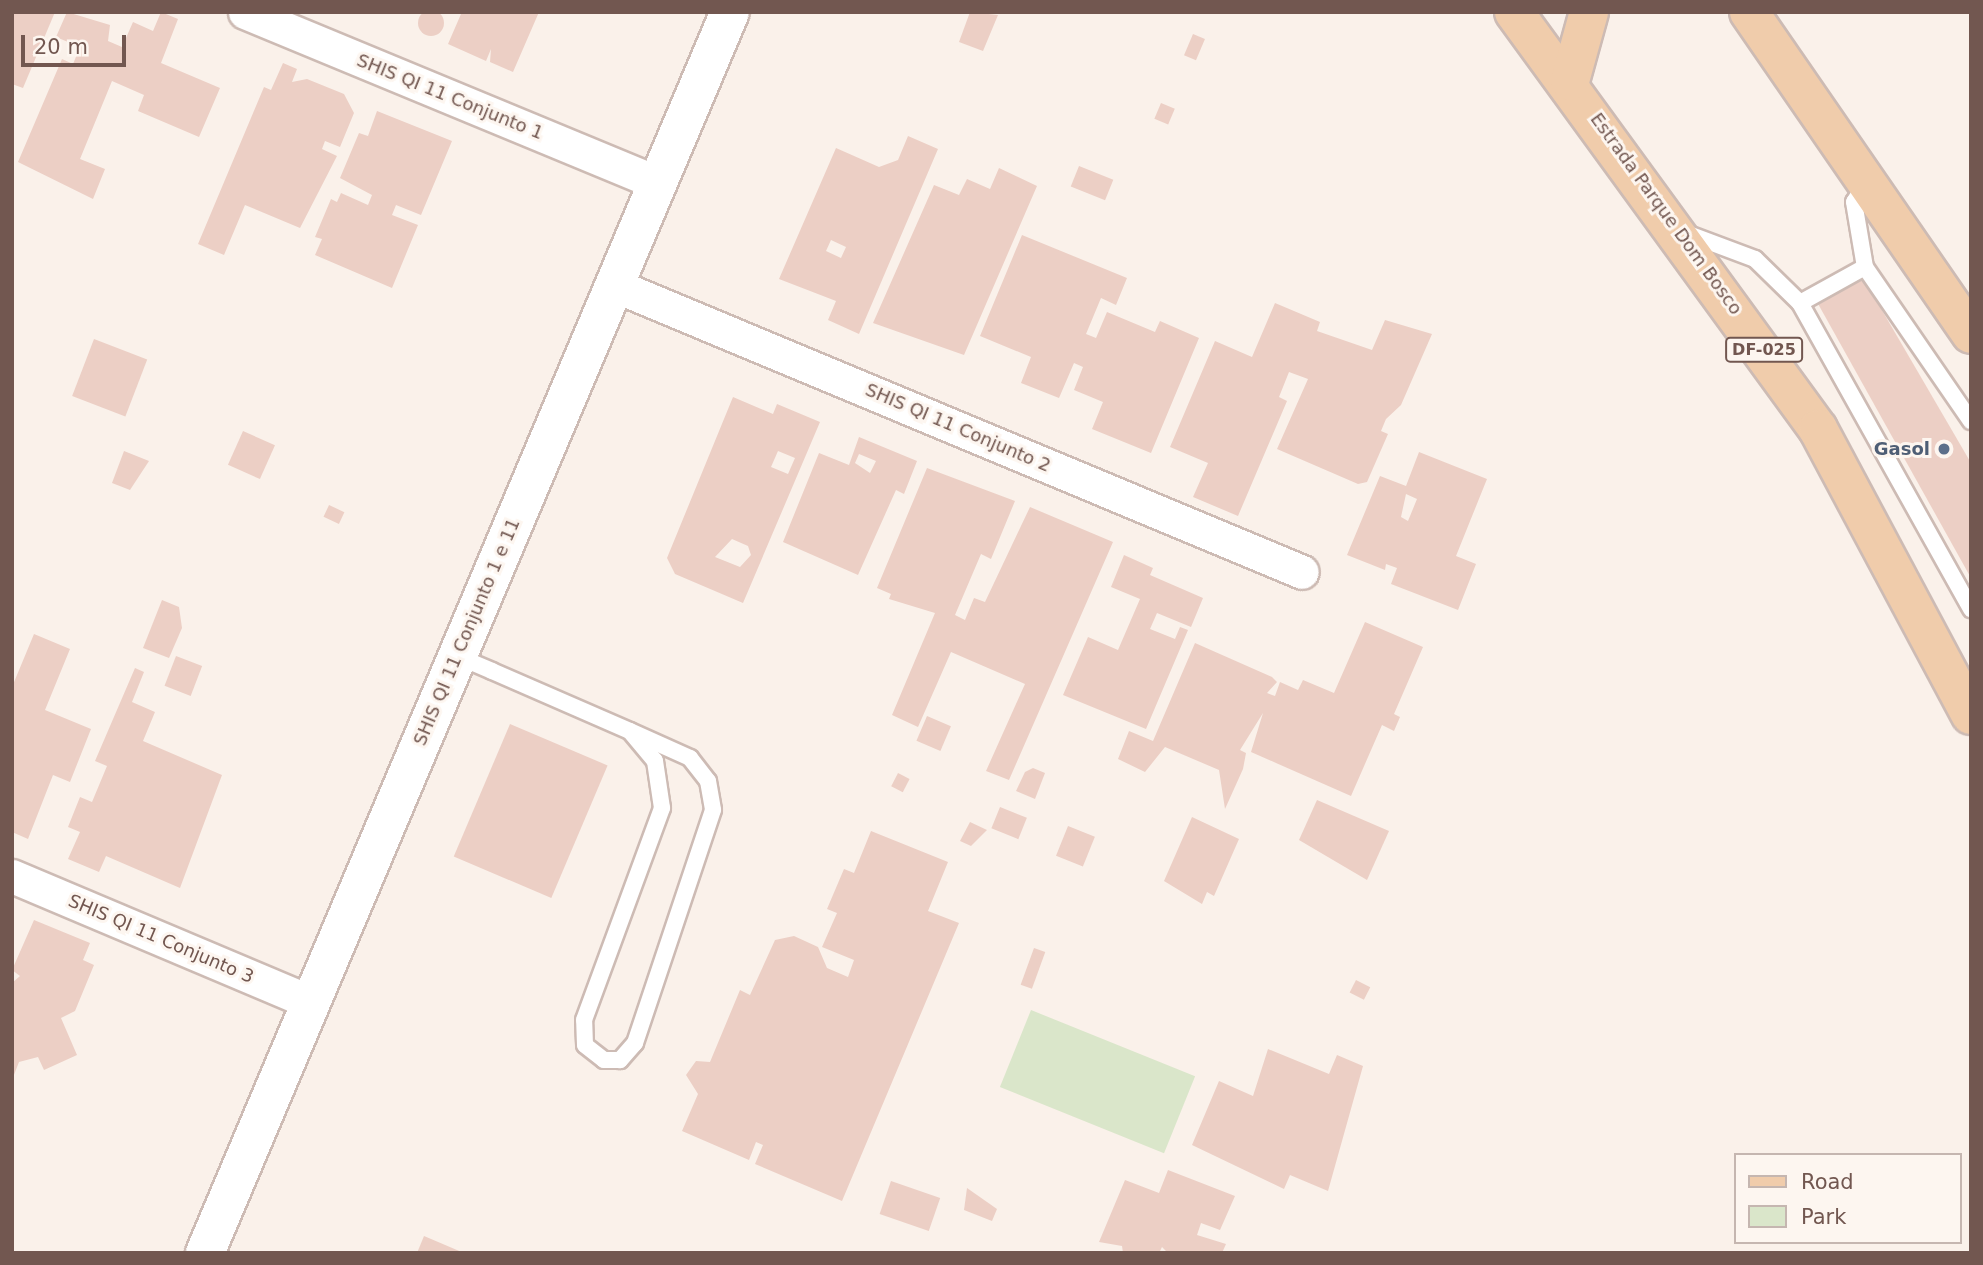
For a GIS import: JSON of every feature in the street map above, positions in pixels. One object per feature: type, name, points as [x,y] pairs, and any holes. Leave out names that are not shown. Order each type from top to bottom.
[{"type":"main road","name":"Estrada Parque Dom Bosco","points":[[1514,12],[1570,81],[1678,229],[1818,429],[1971,715]]},
{"type":"main road","points":[[1570,81],[1589,12]]},
{"type":"main road","points":[[1749,12],[1869,179],[1971,334]]},
{"type":"street","name":"SHIS QI 11 Conjunto 1","points":[[245,12],[654,181]]},
{"type":"street","name":"SHIS QI 11 Conjunto 1 e 11","points":[[205,1253],[614,285],[654,181],[730,12]]},
{"type":"street","name":"SHIS QI 11 Conjunto 2","points":[[614,285],[1302,572]]},
{"type":"street","name":"SHIS QI 11 Conjunto 3","points":[[12,876],[310,1002]]},
{"type":"lane","points":[[1869,179],[1854,202],[1865,267],[1971,421]]},
{"type":"lane","points":[[1678,229],[1755,259],[1800,303],[1971,609]]},
{"type":"lane","points":[[1800,303],[1865,267]]},
{"type":"lane","points":[[456,656],[630,731],[690,758],[708,781],[713,810],[635,1044],[620,1059],[604,1060],[585,1045],[584,1020],[662,808],[655,761],[630,731]]},
{"type":"green space","points":[[1031,1010],[1195,1076],[1164,1153],[1000,1087]]},
{"type":"building","points":[[431,10],[440,14],[444,23],[440,32],[431,36],[422,32],[418,23],[422,14]]},
{"type":"building","points":[[12,12],[55,12],[23,88],[12,84]]},
{"type":"building","points":[[67,12],[110,25],[108,41],[122,47],[133,22],[153,31],[161,12],[178,19],[161,63],[220,88],[199,137],[138,111],[144,95],[112,81],[80,159],[105,169],[93,199],[18,162],[62,59],[73,64],[80,47],[56,37]]},
{"type":"building","points":[[456,12],[539,12],[513,72],[490,62],[491,49],[486,61],[448,44],[461,14]]},
{"type":"building","points":[[970,12],[998,15],[983,51],[959,42]]},
{"type":"building","points":[[1193,34],[1205,39],[1196,60],[1184,55]]},
{"type":"building","points":[[283,63],[297,69],[292,82],[307,79],[344,94],[354,113],[340,147],[325,141],[322,149],[337,156],[300,228],[245,205],[224,255],[198,244],[264,87],[271,90]]},
{"type":"building","points":[[1161,103],[1175,109],[1168,125],[1154,119]]},
{"type":"building","points":[[377,111],[452,141],[421,215],[396,205],[392,215],[418,225],[392,288],[315,255],[322,239],[315,237],[331,199],[337,202],[341,193],[368,205],[372,195],[340,178],[359,133],[368,136]]},
{"type":"building","points":[[908,136],[938,149],[859,334],[828,320],[836,301],[779,279],[836,148],[879,167],[898,160]],"holes":[[[831,240],[846,247],[841,258],[826,251]]]},
{"type":"building","points":[[1079,166],[1113,180],[1105,200],[1071,186]]},
{"type":"building","points":[[999,168],[1037,186],[964,355],[873,323],[934,185],[959,195],[967,179],[990,189]]},
{"type":"building","points":[[1022,235],[1127,278],[1116,305],[1101,298],[1086,334],[1096,338],[1107,312],[1155,332],[1160,321],[1199,338],[1151,453],[1092,429],[1103,402],[1074,390],[1083,367],[1074,363],[1059,398],[1021,383],[1031,357],[980,336]]},
{"type":"building","points":[[1862,276],[1971,463],[1971,578],[1817,302]]},
{"type":"building","points":[[1275,303],[1320,322],[1317,331],[1372,350],[1385,320],[1432,334],[1401,405],[1386,419],[1381,431],[1388,434],[1367,482],[1358,484],[1277,449],[1308,379],[1289,372],[1279,397],[1287,401],[1238,516],[1193,497],[1208,463],[1170,447],[1215,341],[1252,357]]},
{"type":"building","points":[[94,339],[147,359],[125,416],[72,396]]},
{"type":"building","points":[[733,397],[773,414],[777,404],[820,422],[743,603],[675,574],[667,558]],"holes":[[[778,451],[795,458],[788,474],[771,467]],[[732,539],[748,546],[751,555],[740,567],[715,557]]]},
{"type":"building","points":[[243,431],[275,445],[260,479],[228,465]]},
{"type":"building","points":[[859,437],[917,461],[904,494],[896,490],[858,575],[783,542],[819,453],[849,465]],"holes":[[[859,454],[876,461],[870,473],[855,463]]]},
{"type":"building","points":[[124,451],[149,461],[130,490],[112,483]]},
{"type":"building","points":[[1419,452],[1487,479],[1456,556],[1476,564],[1458,610],[1391,584],[1397,568],[1386,564],[1385,570],[1347,555],[1380,476],[1406,486]],"holes":[[[1406,494],[1417,499],[1408,521],[1401,517]]]},
{"type":"building","points":[[927,468],[1015,501],[991,559],[981,554],[955,615],[965,620],[974,598],[985,602],[1030,507],[1113,542],[1009,780],[986,771],[1025,684],[951,652],[918,727],[892,715],[935,613],[889,599],[891,594],[877,588]]},
{"type":"building","points":[[329,505],[344,512],[339,524],[324,517]]},
{"type":"building","points":[[1124,555],[1153,568],[1150,575],[1203,598],[1191,627],[1157,613],[1150,629],[1175,639],[1180,627],[1188,630],[1146,729],[1063,695],[1088,637],[1118,650],[1140,599],[1111,587]]},
{"type":"building","points":[[162,600],[179,607],[182,628],[169,658],[143,648]]},
{"type":"building","points":[[1365,622],[1423,647],[1394,714],[1400,717],[1394,731],[1382,725],[1351,796],[1251,752],[1263,713],[1240,750],[1246,753],[1243,769],[1225,809],[1219,770],[1165,747],[1145,772],[1118,759],[1129,731],[1153,741],[1195,643],[1272,677],[1277,682],[1267,693],[1275,696],[1280,682],[1298,690],[1303,680],[1334,693]]},
{"type":"building","points":[[34,634],[70,649],[45,710],[91,729],[70,782],[53,775],[28,839],[12,832],[12,687]]},
{"type":"building","points":[[176,656],[202,666],[191,696],[165,686]]},
{"type":"building","points":[[135,668],[144,672],[132,702],[155,712],[143,741],[222,775],[180,888],[106,856],[99,872],[68,859],[80,832],[68,827],[80,797],[92,802],[107,766],[95,761]]},
{"type":"building","points":[[927,716],[951,726],[940,751],[916,741]]},
{"type":"building","points":[[510,724],[608,765],[551,898],[454,857]]},
{"type":"building","points":[[1033,768],[1045,773],[1035,799],[1016,791],[1025,772]]},
{"type":"building","points":[[898,773],[910,779],[903,792],[891,786]]},
{"type":"building","points":[[1317,800],[1389,831],[1367,880],[1299,840]]},
{"type":"building","points":[[1000,807],[1027,818],[1018,839],[991,828]]},
{"type":"building","points":[[1192,817],[1239,839],[1214,896],[1207,892],[1202,904],[1164,881]]},
{"type":"building","points":[[970,822],[987,830],[971,846],[960,841]]},
{"type":"building","points":[[1068,826],[1095,837],[1083,867],[1056,856]]},
{"type":"building","points":[[871,831],[948,862],[928,911],[959,923],[842,1201],[755,1164],[763,1145],[756,1142],[749,1160],[682,1131],[698,1094],[686,1075],[696,1061],[710,1062],[740,990],[750,995],[775,940],[794,936],[818,947],[827,968],[848,977],[854,960],[822,947],[837,913],[827,909],[844,869],[854,873]]},
{"type":"building","points":[[34,920],[90,943],[83,960],[94,965],[75,1011],[61,1018],[77,1055],[44,1070],[38,1057],[19,1062],[12,1080],[12,983],[20,976],[12,970]]},
{"type":"building","points":[[1034,948],[1045,952],[1032,989],[1021,985]]},
{"type":"building","points":[[1356,980],[1370,987],[1364,1000],[1350,992]]},
{"type":"building","points":[[1268,1049],[1329,1074],[1337,1055],[1363,1066],[1328,1191],[1290,1175],[1284,1189],[1192,1145],[1219,1081],[1253,1096]]},
{"type":"building","points":[[1168,1170],[1235,1196],[1220,1230],[1201,1223],[1197,1235],[1226,1244],[1222,1253],[1168,1253],[1162,1247],[1159,1253],[1123,1253],[1122,1246],[1099,1242],[1125,1180],[1159,1193]]},
{"type":"building","points":[[891,1181],[940,1198],[929,1231],[880,1214]]},
{"type":"building","points":[[967,1188],[997,1209],[992,1221],[964,1210]]},
{"type":"building","points":[[424,1236],[464,1253],[417,1253]]},
{"type":"place","name":"Gasol","points":[[1944,449]]}]
